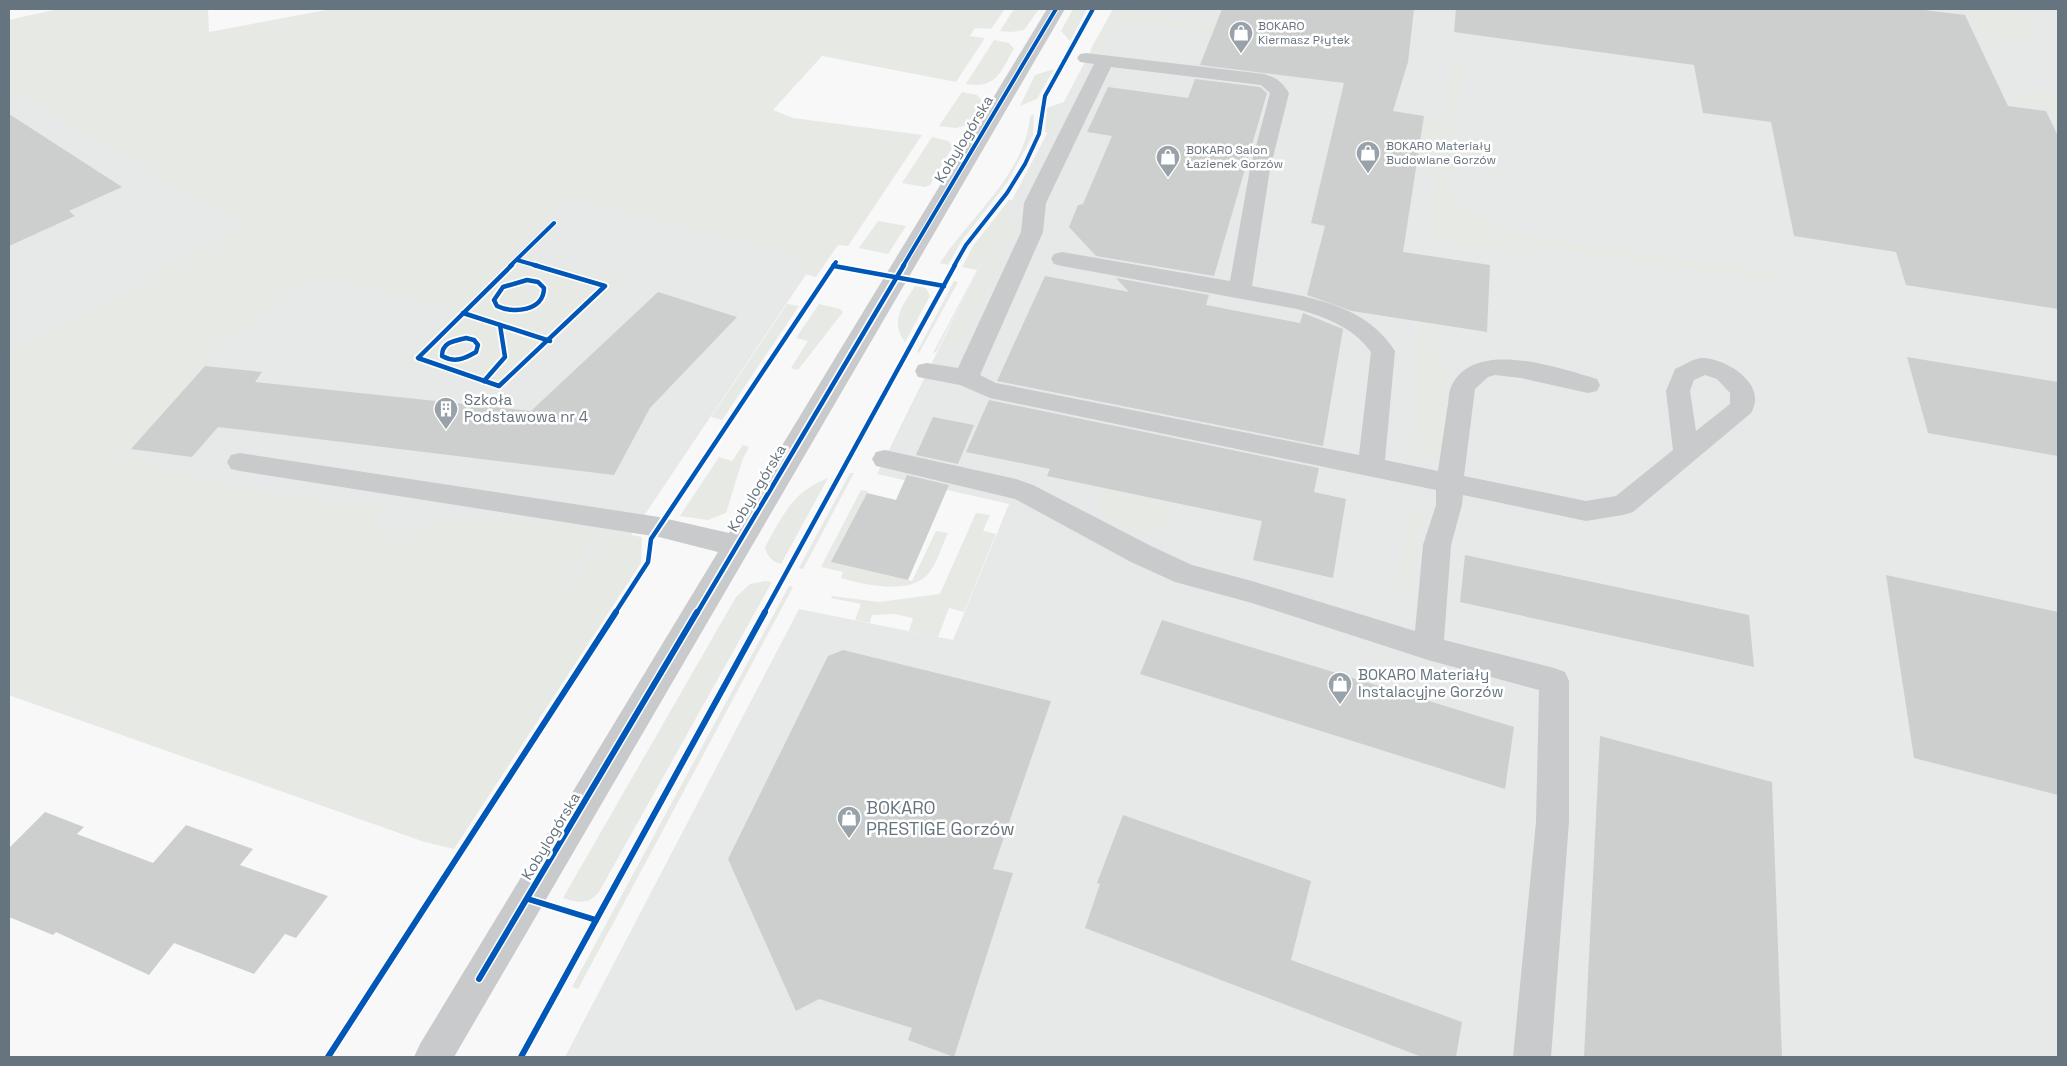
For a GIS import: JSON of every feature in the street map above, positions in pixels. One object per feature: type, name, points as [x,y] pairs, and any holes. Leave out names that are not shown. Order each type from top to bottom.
[{"type":"street","name":"Kobylogórska","points":[[433,1057],[1056,9]]},
{"type":"street","points":[[966,378],[1032,232],[1035,203],[1096,59],[1264,80],[1277,88],[1280,93],[1260,169],[1240,290]]},
{"type":"street","points":[[1062,259],[1240,290],[1336,313],[1364,327],[1376,338],[1383,351],[1371,467]]},
{"type":"street","points":[[1428,648],[1437,545],[1449,505],[1450,483],[1463,388],[1472,376],[1487,368],[1507,368],[1588,385]]},
{"type":"street","points":[[927,371],[966,378],[990,390],[1586,511],[1623,506],[1686,452]]},
{"type":"street","points":[[885,459],[1007,486],[1048,503],[1141,554],[1184,574],[1252,592],[1428,648],[1554,681],[1556,733],[1553,815],[1532,1057]]},
{"type":"street","points":[[240,462],[659,528],[738,546]]},
{"type":"shaded area","points":[[58,9],[208,9],[209,32],[331,9],[1005,9],[991,29],[975,28],[970,36],[985,38],[956,82],[822,56],[773,110],[793,118],[922,135],[848,246],[838,245],[816,277],[793,271],[802,260],[692,228],[568,199],[514,251],[620,281],[500,392],[402,360],[454,309],[315,275],[214,350],[205,366],[131,449],[110,452],[243,490],[379,505],[374,527],[400,533],[465,516],[599,530],[564,580],[576,583],[609,531],[642,537],[641,563],[454,849],[425,842],[9,695],[9,351],[245,227],[9,89],[9,20]]},
{"type":"shaded area","points":[[1014,9],[1039,9],[1024,30],[1000,31]]},
{"type":"shaded area","points":[[1073,9],[1087,9],[1070,41],[1061,31]]},
{"type":"shaded area","points":[[1113,9],[2058,9],[2058,1057],[565,1057],[799,609],[953,640],[1009,504],[877,474],[1013,198]]},
{"type":"shaded area","points":[[1113,9],[1129,9],[1136,13],[1284,34],[1281,44],[1115,19],[1099,51],[1091,49]]},
{"type":"shaded area","points":[[1944,9],[1998,9],[2030,14],[2038,28],[2029,40],[1987,46],[1972,12]]},
{"type":"shaded area","points":[[994,40],[1009,43],[1014,49],[1001,72],[985,84],[966,84]]},
{"type":"shaded area","points":[[1454,57],[1464,58],[1447,186],[1458,201],[1480,218],[1504,232],[1800,277],[1800,280],[1781,276],[1781,282],[1531,246],[1530,256],[1427,240],[1438,168],[1416,164],[1424,116],[1445,119]]},
{"type":"shaded area","points":[[1054,69],[1037,99],[1020,106],[1035,75]]},
{"type":"shaded area","points":[[9,89],[245,227],[447,121],[856,200],[425,842],[9,695]]},
{"type":"shaded area","points":[[2058,91],[2058,124],[2051,110],[2013,105],[2008,95]]},
{"type":"shaded area","points":[[962,92],[977,95],[982,101],[967,125],[956,128],[939,126]]},
{"type":"shaded area","points":[[1064,102],[1048,133],[1045,132],[1047,108]]},
{"type":"shaded area","points":[[1034,114],[1033,135],[1007,183],[963,239],[948,265],[940,263],[1007,176],[1018,157],[1026,137],[1030,116]]},
{"type":"shaded area","points":[[932,137],[948,141],[953,146],[930,185],[925,187],[902,183]]},
{"type":"shaded area","points":[[1009,200],[1013,200],[936,352],[933,353],[977,270],[962,267],[973,246]]},
{"type":"shaded area","points":[[1005,219],[1020,221],[957,344],[941,350]]},
{"type":"shaded area","points":[[878,221],[906,226],[888,254],[859,248]]},
{"type":"shaded area","points":[[954,281],[958,282],[919,353],[917,352]]},
{"type":"shaded area","points":[[915,286],[926,288],[930,296],[905,342],[900,334],[898,320],[902,307]]},
{"type":"shaded area","points":[[787,304],[799,306],[722,420],[711,417]]},
{"type":"shaded area","points":[[819,304],[840,309],[843,312],[798,370],[791,368],[808,341],[796,338]]},
{"type":"shaded area","points":[[1420,322],[1438,324],[1437,353],[1447,381],[1446,436],[1439,454],[1431,461],[1409,461]]},
{"type":"shaded area","points":[[743,445],[749,447],[743,458],[726,513],[708,520],[680,516],[719,457],[732,461]]},
{"type":"shaded area","points":[[850,473],[854,473],[803,569],[799,568]]},
{"type":"shaded area","points":[[828,478],[781,564],[775,562],[767,553],[765,547],[790,505],[806,490]]},
{"type":"shaded area","points":[[1103,488],[1174,503],[1167,529],[1148,533],[1139,532],[1131,530],[1098,512]]},
{"type":"shaded area","points":[[861,490],[868,491],[832,562],[912,581],[936,531],[948,533],[934,565],[921,580],[903,586],[870,585],[841,578],[843,572],[821,567]]},
{"type":"shaded area","points":[[1408,510],[1421,513],[1424,518],[1411,582],[1400,589]]},
{"type":"shaded area","points":[[976,513],[990,515],[983,531],[996,534],[964,612],[949,608],[938,637],[909,631],[913,618],[895,614],[872,615],[870,623],[855,620],[861,604],[831,598],[832,596],[879,602],[940,594]]},
{"type":"shaded area","points":[[765,581],[772,582],[599,892],[591,899],[582,902],[563,898],[736,597],[750,584]]},
{"type":"shaded area","points":[[789,586],[793,587],[578,989],[572,987]]},
{"type":"building","points":[[1222,9],[1414,9],[1408,62],[1393,111],[1424,116],[1403,252],[1490,265],[1487,332],[1352,311],[1307,295],[1325,226],[1311,223],[1344,83],[1200,65]]},
{"type":"building","points":[[1456,9],[1916,9],[1965,15],[2008,106],[2046,111],[2058,136],[2058,309],[1906,285],[1896,252],[1794,236],[1771,122],[1703,113],[1694,65],[1454,32]]},
{"type":"building","name":"BOKARO Salon Łazienek Gorzów","points":[[1195,79],[1260,87],[1267,93],[1214,276],[1096,256],[1069,227],[1078,205],[1083,204],[1112,136],[1087,132],[1108,87],[1188,98]]},
{"type":"building","points":[[9,114],[122,187],[69,211],[75,216],[9,246]]},
{"type":"building","points":[[1045,276],[1129,292],[1116,278],[1209,295],[1206,305],[1300,323],[1303,313],[1343,329],[1323,446],[997,381]]},
{"type":"building","points":[[658,292],[737,317],[650,408],[614,475],[218,427],[192,457],[131,449],[205,366],[262,372],[255,382],[531,411]]},
{"type":"building","points":[[1907,357],[2058,382],[2058,456],[1928,433]]},
{"type":"building","points":[[989,400],[1319,468],[1314,492],[1346,499],[1333,578],[1253,560],[1262,521],[1047,476],[1050,469],[966,452]]},
{"type":"building","points":[[933,417],[974,425],[958,464],[916,455]]},
{"type":"building","points":[[907,475],[949,485],[908,580],[831,562],[867,493],[896,500]]},
{"type":"building","points":[[1465,555],[1749,615],[1754,667],[1460,602]]},
{"type":"building","points":[[1886,575],[2058,612],[2058,795],[1914,758]]},
{"type":"building","name":"BOKARO Materiały Instalacyjne Gorzów","points":[[1162,620],[1514,727],[1505,789],[1140,674]]},
{"type":"building","name":"BOKARO PRESTIGE Gorzów","points":[[843,650],[1051,701],[993,869],[1013,873],[954,1057],[908,1040],[912,1028],[819,999],[796,1011],[728,859],[828,656]]},
{"type":"building","points":[[1600,736],[1772,782],[1782,1057],[1584,1057]]},
{"type":"building","points":[[45,812],[84,827],[77,834],[153,863],[186,825],[253,849],[240,865],[328,896],[296,938],[285,934],[254,974],[174,943],[149,975],[56,932],[53,935],[9,917],[9,848]]},
{"type":"building","points":[[1123,815],[1311,881],[1291,960],[1462,1022],[1456,1057],[1422,1057],[1085,928],[1100,884],[1097,883]]},
{"type":"cycle path","points":[[479,979],[1056,9]]},
{"type":"cycle path","points":[[521,1057],[966,245],[1007,193],[1025,164],[1039,134],[1045,96],[1093,9]]},
{"type":"cycle path","points":[[517,260],[605,286],[499,386],[418,358],[554,223]]},
{"type":"cycle path","points":[[328,1057],[648,562],[651,539],[836,262]]},
{"type":"cycle path","points":[[834,266],[944,286]]},
{"type":"cycle path","points":[[527,280],[538,282],[544,288],[544,295],[535,305],[516,311],[497,306],[494,300],[503,287],[517,281],[527,280]]},
{"type":"cycle path","points":[[463,313],[550,341]]},
{"type":"cycle path","points":[[484,381],[505,357],[505,345],[500,325]]},
{"type":"cycle path","points":[[466,338],[474,340],[478,345],[476,352],[459,360],[451,360],[442,356],[442,350],[447,343],[466,338]]},
{"type":"cycle path","points":[[528,899],[596,920]]},
{"type":"place","name":"BOKARO Kiermasz Płytek","points":[[1241,54]]},
{"type":"place","name":"BOKARO Materiały Budowlane Gorzów","points":[[1368,174]]},
{"type":"place","name":"BOKARO Salon Łazienek Gorzów","points":[[1168,178]]},
{"type":"place","name":"Szkoła Podstawowa nr 4","points":[[446,430]]},
{"type":"place","name":"BOKARO Materiały Instalacyjne Gorzów","points":[[1340,705]]},
{"type":"place","name":"BOKARO PRESTIGE Gorzów","points":[[849,839]]}]
